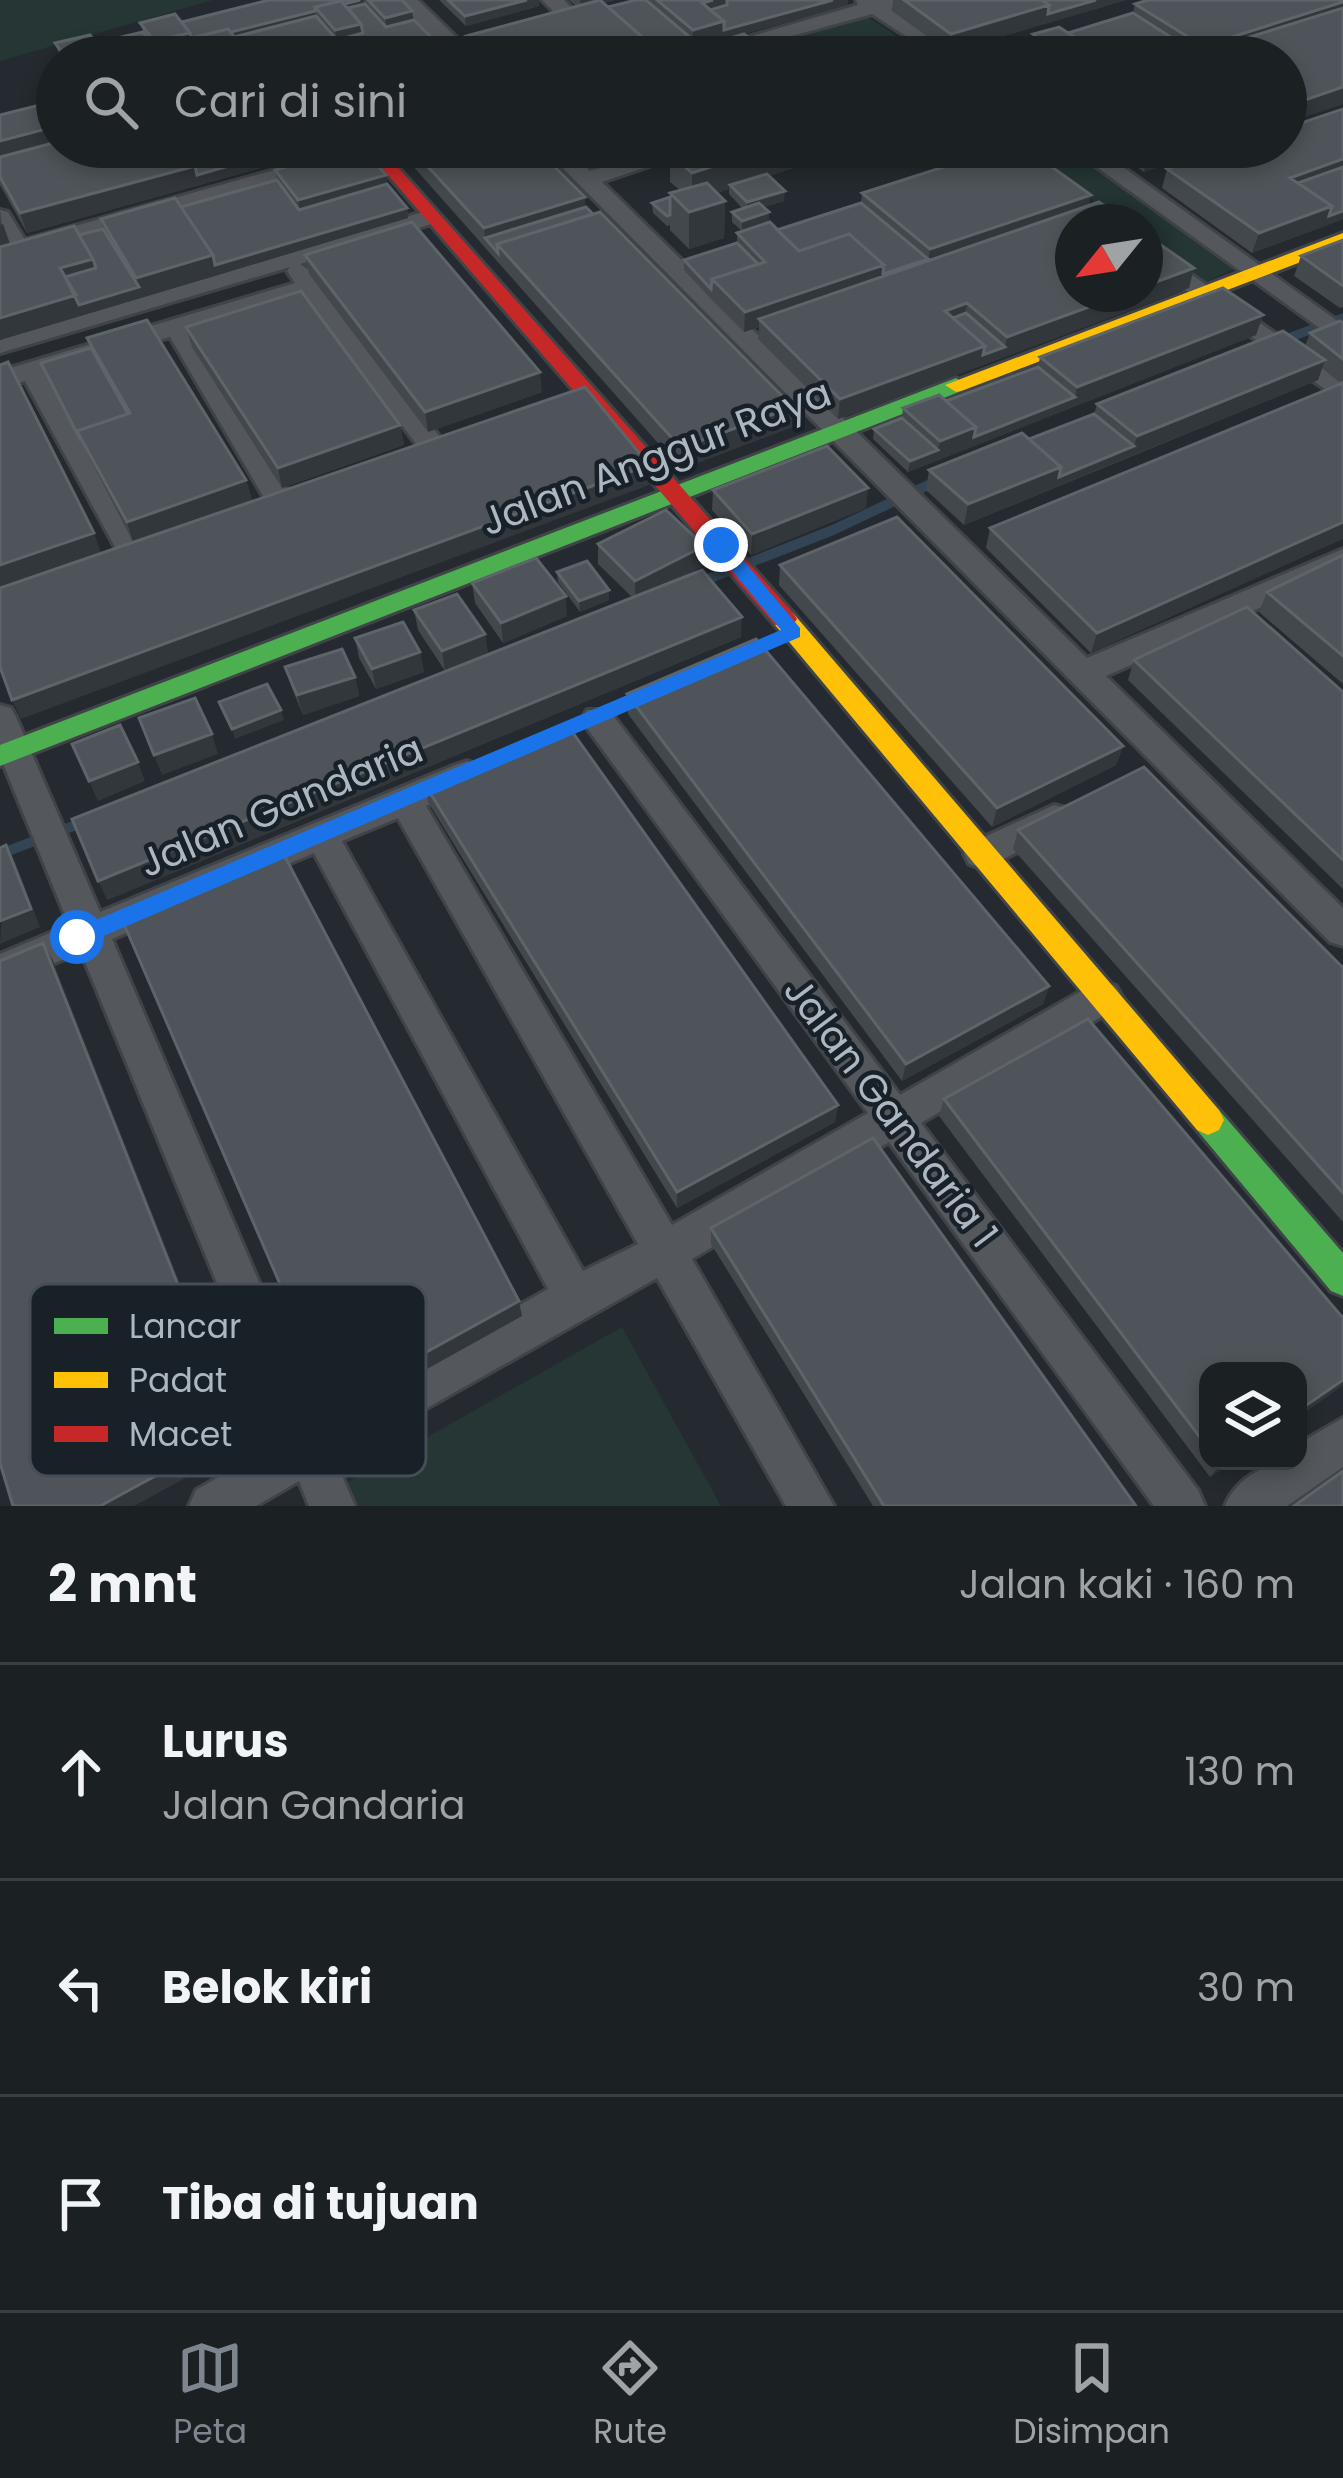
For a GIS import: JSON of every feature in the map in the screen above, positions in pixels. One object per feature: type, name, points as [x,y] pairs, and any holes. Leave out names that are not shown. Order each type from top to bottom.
[{"type":"street","points":[[516,36],[563,22],[552,0]]},
{"type":"street","points":[[762,36],[869,4],[901,0]]},
{"type":"street","points":[[400,2],[440,36]]},
{"type":"street","points":[[869,4],[920,36]]},
{"type":"street","points":[[0,217],[9,252],[305,168]]},
{"type":"street","points":[[392,168],[572,396],[673,490],[729,554],[782,638],[981,854],[1343,1279]]},
{"type":"street","points":[[573,168],[759,336],[834,430],[900,493],[965,543],[1159,766],[1343,931]]},
{"type":"street","points":[[585,180],[625,168]]},
{"type":"street","points":[[1117,168],[1149,186],[1331,329]]},
{"type":"street","points":[[0,345],[430,217]]},
{"type":"street","name":"Jalan Anggur Raya","points":[[7,753],[673,490],[1343,239]]},
{"type":"street","points":[[286,259],[314,286],[432,446]]},
{"type":"street","points":[[1163,261],[1276,342],[1333,390]]},
{"type":"street","points":[[0,380],[38,374],[314,286]]},
{"type":"street","points":[[177,326],[280,501]]},
{"type":"street","points":[[38,374],[132,553]]},
{"type":"street","points":[[1082,674],[1343,560]]},
{"type":"street","points":[[1241,605],[1275,634]]},
{"type":"street","points":[[0,717],[7,753],[48,835],[238,1284]]},
{"type":"street","name":"Jalan Gandaria 1","points":[[598,719],[1183,1506]]},
{"type":"street","name":"Jalan Gandaria","points":[[0,970],[491,764]]},
{"type":"street","points":[[405,800],[811,1506]]},
{"type":"street","points":[[981,854],[1086,802]]},
{"type":"street","points":[[322,836],[575,1297]]},
{"type":"street","points":[[426,1385],[1103,997]]},
{"type":"street","points":[[1248,1506],[1343,1440]]},
{"type":"street","points":[[212,1506],[267,1476]]},
{"type":"street","points":[[320,1476],[332,1506]]},
{"type":"shaded area","points":[[0,0],[213,0],[87,36],[36,36],[36,51],[0,61]]},
{"type":"shaded area","points":[[866,16],[897,36],[794,36]]},
{"type":"shaded area","points":[[1051,168],[1099,168],[1149,204],[1098,204]]},
{"type":"shaded area","points":[[1163,214],[1237,268],[1202,283],[1163,254]]},
{"type":"shaded area","points":[[622,1327],[721,1506],[356,1506],[346,1483],[358,1476],[426,1476],[426,1438]]},
{"type":"building","points":[[269,0],[360,0],[199,36],[191,36],[182,22]]},
{"type":"building","points":[[368,0],[402,0],[412,11],[385,18]]},
{"type":"building","points":[[448,0],[527,0],[465,16]]},
{"type":"building","points":[[600,0],[641,36],[466,36]]},
{"type":"building","points":[[646,0],[688,36],[641,36],[608,7]]},
{"type":"building","points":[[657,0],[713,0],[702,3],[724,21],[693,30]]},
{"type":"building","points":[[727,0],[833,0],[724,30],[724,21],[710,10],[727,5]]},
{"type":"building","points":[[904,0],[1042,0],[1049,5],[951,34]]},
{"type":"building","points":[[1042,0],[1096,0],[1048,14],[1049,5]]},
{"type":"building","points":[[1148,0],[1343,2],[1235,36],[1187,36],[1135,4]]},
{"type":"building","points":[[341,1],[361,24],[335,30],[315,7]]},
{"type":"building","points":[[365,4],[386,27],[414,20],[430,36],[352,36],[363,33],[348,8]]},
{"type":"building","points":[[1343,8],[1343,87],[1307,99],[1307,36],[1253,36]]},
{"type":"building","points":[[1133,13],[1169,36],[1073,36],[1068,33]]},
{"type":"building","points":[[175,14],[190,33],[150,36],[140,23]]},
{"type":"building","points":[[316,16],[334,36],[238,36]]},
{"type":"building","points":[[1059,27],[1073,36],[1036,36]]},
{"type":"building","points":[[228,29],[234,36],[200,36]]},
{"type":"building","points":[[36,106],[36,132],[0,141],[0,115]]},
{"type":"building","points":[[1343,109],[1343,159],[1290,178],[1332,206],[1259,233],[1167,169],[1307,168],[1307,121]]},
{"type":"building","points":[[36,148],[36,168],[188,168],[20,213],[0,177],[0,157]]},
{"type":"building","points":[[1343,167],[1343,211],[1329,216],[1332,206],[1298,183]]},
{"type":"building","points":[[195,168],[222,168],[197,175]]},
{"type":"building","points":[[380,168],[386,175],[298,200],[275,170]]},
{"type":"building","points":[[429,168],[556,168],[585,197],[484,228]]},
{"type":"building","points":[[940,168],[1053,168],[1091,195],[1055,204],[930,249],[862,193]]},
{"type":"building","points":[[767,174],[785,191],[747,202],[730,185]]},
{"type":"building","points":[[277,180],[299,210],[387,184],[407,208],[215,265],[181,207]]},
{"type":"building","points":[[707,183],[725,201],[689,212],[670,193]]},
{"type":"building","points":[[670,197],[670,215],[667,216],[652,203]]},
{"type":"building","points":[[175,198],[213,255],[136,278],[101,219]]},
{"type":"building","points":[[759,203],[769,212],[742,221],[732,212]]},
{"type":"building","points":[[861,203],[928,259],[883,274],[884,265],[849,234],[799,251],[777,230]]},
{"type":"building","points":[[586,207],[593,214],[497,244],[498,253],[485,238]]},
{"type":"building","points":[[600,212],[793,407],[681,448],[497,244]]},
{"type":"building","points":[[1055,217],[1055,312],[1075,312],[1007,337],[967,303],[945,311],[985,346],[840,399],[759,319]]},
{"type":"building","points":[[412,222],[540,372],[425,412],[305,255]]},
{"type":"building","points":[[770,222],[799,251],[849,234],[884,265],[745,312],[712,279],[765,262],[737,233]]},
{"type":"building","points":[[74,226],[93,259],[60,268],[76,295],[0,318],[0,247]]},
{"type":"building","points":[[103,229],[139,287],[79,305],[65,277],[96,268],[79,235]]},
{"type":"building","points":[[1343,240],[1343,286],[1301,256]]},
{"type":"building","points":[[737,243],[758,264],[712,279],[711,289],[684,260]]},
{"type":"building","points":[[1163,246],[1194,268],[1163,279]]},
{"type":"building","points":[[1223,288],[1263,315],[1077,387],[1040,357],[1163,312]]},
{"type":"building","points":[[301,291],[400,425],[278,468],[186,327]]},
{"type":"building","points":[[966,313],[1005,347],[983,355],[985,346],[953,318]]},
{"type":"building","points":[[147,320],[246,480],[127,522],[77,431],[130,413],[87,338]]},
{"type":"building","points":[[1343,323],[1343,359],[1310,333]]},
{"type":"building","points":[[1283,331],[1325,360],[1137,436],[1097,404]]},
{"type":"building","points":[[91,348],[128,414],[77,431],[81,441],[41,363]]},
{"type":"building","points":[[8,362],[94,533],[0,565],[0,365]]},
{"type":"building","points":[[1038,367],[1075,397],[974,437],[976,427],[946,401]]},
{"type":"building","points":[[1343,383],[1343,522],[1097,633],[990,528]]},
{"type":"building","points":[[585,387],[649,465],[12,700],[0,667],[0,588]]},
{"type":"building","points":[[939,395],[976,427],[940,441],[903,408]]},
{"type":"building","points":[[1094,414],[1134,446],[1059,477],[1061,467],[1029,439]]},
{"type":"building","points":[[902,418],[938,450],[910,461],[874,429]]},
{"type":"building","points":[[1022,433],[1061,467],[968,504],[929,470]]},
{"type":"building","points":[[827,446],[868,488],[752,534],[713,490]]},
{"type":"building","points":[[666,510],[704,546],[635,581],[598,544]]},
{"type":"building","points":[[897,517],[1123,746],[997,808],[780,565]]},
{"type":"building","points":[[1343,555],[1343,656],[1267,592]]},
{"type":"building","points":[[536,558],[566,596],[501,623],[472,583]]},
{"type":"building","points":[[587,561],[609,590],[579,601],[557,572]]},
{"type":"building","points":[[702,570],[742,617],[98,881],[72,819]]},
{"type":"building","points":[[457,594],[485,634],[442,651],[414,610]]},
{"type":"building","points":[[1247,607],[1343,692],[1343,860],[1134,660]]},
{"type":"building","points":[[403,622],[420,652],[372,669],[355,638]]},
{"type":"building","points":[[756,639],[1049,986],[906,1064],[627,694]]},
{"type":"building","points":[[342,649],[355,677],[297,695],[285,667]]},
{"type":"building","points":[[267,684],[281,710],[232,729],[219,702]]},
{"type":"building","points":[[195,698],[212,734],[154,755],[139,718]]},
{"type":"building","points":[[566,723],[838,1105],[677,1192],[424,783]]},
{"type":"building","points":[[120,725],[138,762],[89,781],[72,744]]},
{"type":"building","points":[[1144,767],[1343,968],[1343,1193],[1018,830]]},
{"type":"building","points":[[6,845],[31,909],[0,921],[0,848]]},
{"type":"building","points":[[284,855],[519,1301],[426,1352],[426,1284],[280,1284],[124,924]]},
{"type":"building","points":[[43,943],[178,1284],[30,1284],[30,1476],[155,1476],[100,1506],[13,1506],[0,1463],[0,961]]},
{"type":"building","points":[[1088,1019],[1343,1318],[1343,1380],[1307,1405],[1307,1362],[1199,1362],[1199,1436],[944,1099]]},
{"type":"building","points":[[873,1138],[1136,1506],[884,1506],[711,1228]]},
{"type":"building","points":[[1343,1471],[1343,1506],[1294,1506]]},
{"type":"waterway","points":[[1277,342],[1343,318]]},
{"type":"waterway","points":[[695,584],[833,530],[941,479]]},
{"type":"waterway","points":[[0,854],[89,820]]},
{"type":"traffic: fast","points":[[0,756],[956,385]]},
{"type":"traffic: fast","points":[[1208,1120],[1343,1279]]},
{"type":"traffic: slow","points":[[956,385],[1343,239]]},
{"type":"traffic: slow","points":[[784,619],[1208,1120]]},
{"type":"traffic: jam","points":[[389,168],[784,619]]},
{"type":"route","points":[[77,937],[793,633],[721,545]]}]
